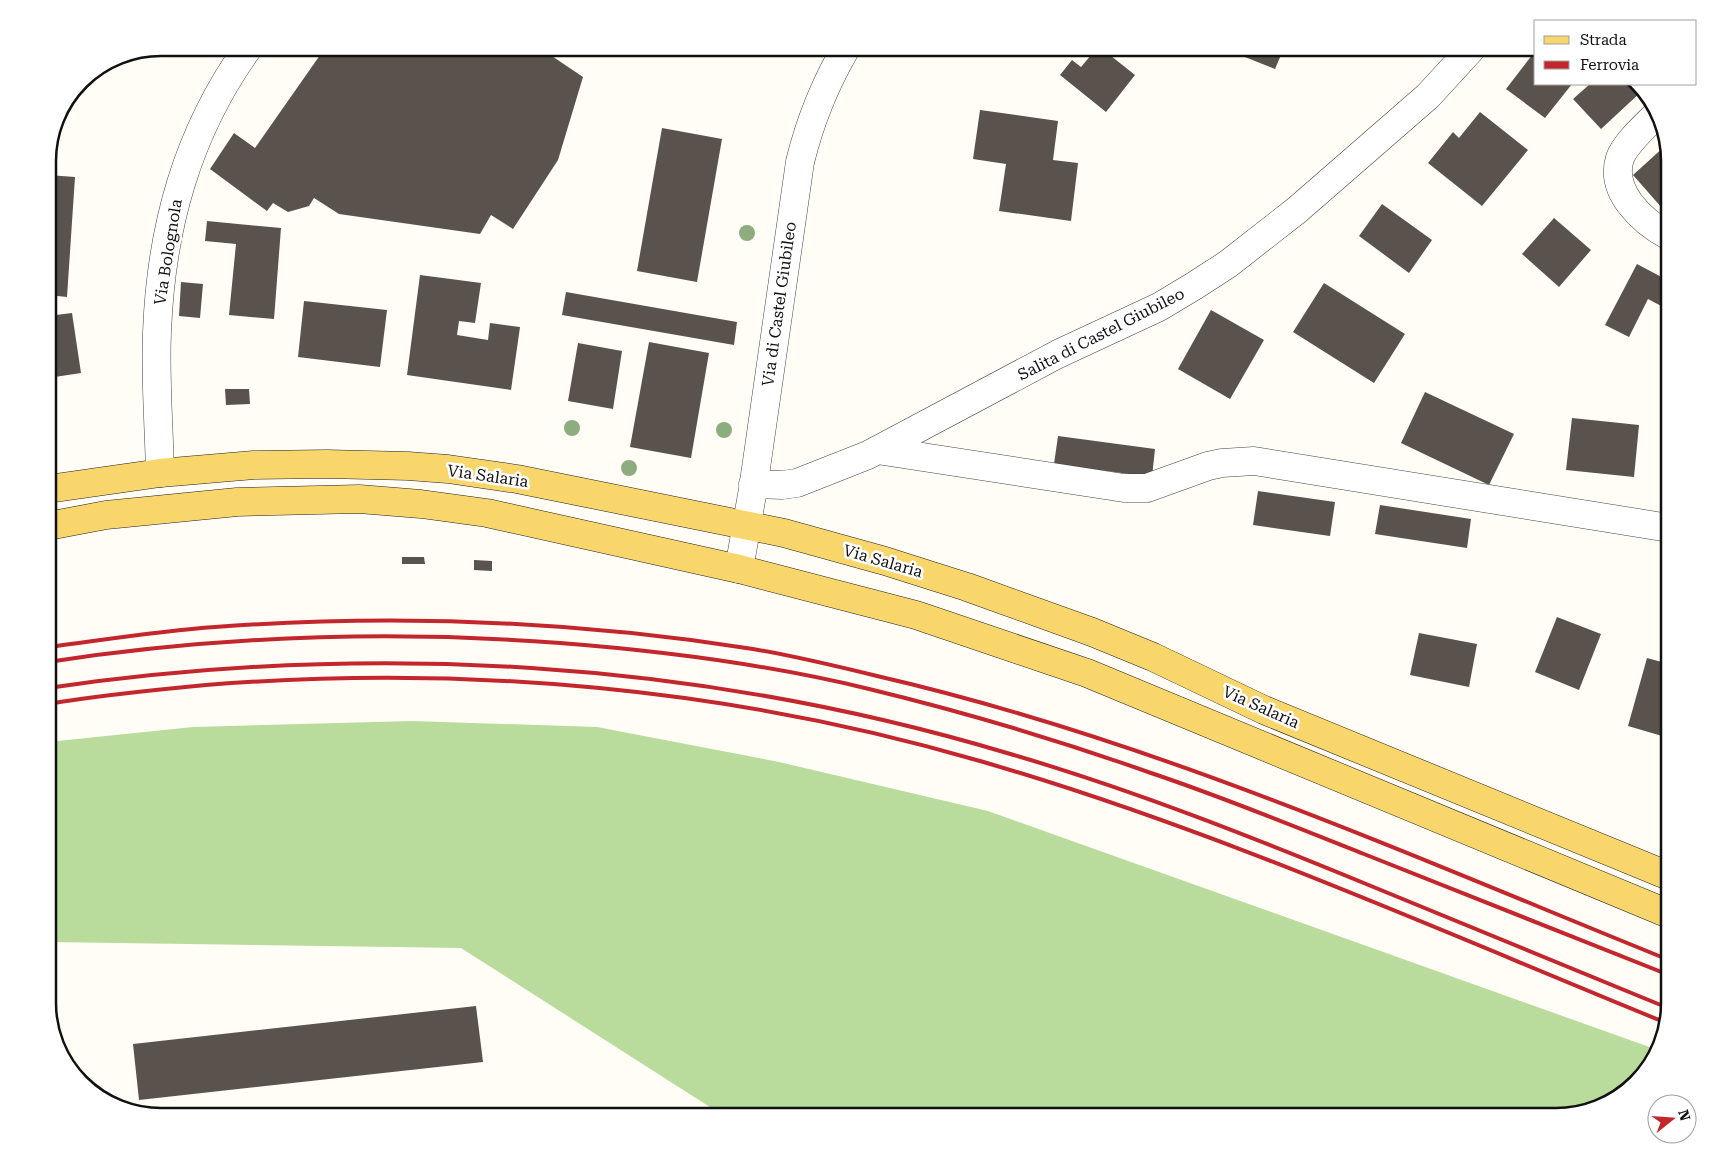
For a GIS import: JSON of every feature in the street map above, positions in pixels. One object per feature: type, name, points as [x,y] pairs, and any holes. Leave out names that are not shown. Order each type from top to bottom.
[{"type":"main road","name":"Via Salaria","points":[[56,488],[160,473],[292,464],[371,465],[448,469],[483,473],[566,488],[798,537],[885,561],[999,598],[1092,632],[1153,657],[1264,710],[1531,821],[1661,872]]},
{"type":"main road","points":[[56,524],[106,515],[198,505],[246,501],[359,499],[421,504],[487,513],[739,569],[916,615],[1087,673],[1661,910]]},
{"type":"street","name":"Via Bolognola","points":[[160,473],[157,333],[160,289],[169,224],[181,179],[199,132],[219,92],[243,56]]},
{"type":"street","name":"Via di Castel Giubileo","points":[[739,569],[747,526],[800,162],[823,91],[842,56]]},
{"type":"street","name":"Salita di Castel Giubileo","points":[[753,484],[782,485],[796,483],[810,479],[877,450],[1058,354],[1159,307],[1228,264],[1297,210],[1428,96],[1465,56]]},
{"type":"street","points":[[1652,119],[1624,150],[1619,159],[1619,172],[1624,195],[1632,207],[1652,226],[1661,231]]},
{"type":"street","points":[[877,450],[1124,488],[1146,488],[1222,463],[1254,461],[1661,527]]},
{"type":"green space","points":[[412,721],[597,727],[779,762],[988,811],[1651,1047],[1635,1072],[1614,1090],[1596,1100],[1569,1107],[1556,1108],[711,1108],[461,948],[56,942],[56,741],[193,727]]},
{"type":"building","points":[[319,56],[552,56],[583,77],[558,160],[513,229],[491,215],[480,234],[339,214],[314,198],[309,206],[288,212],[273,203],[267,211],[210,169],[234,133],[255,148]]},
{"type":"building","points":[[1090,56],[1111,56],[1135,75],[1106,112],[1060,75],[1072,60],[1081,67]]},
{"type":"building","points":[[1242,56],[1281,56],[1275,69]]},
{"type":"building","points":[[1531,56],[1534,56],[1534,85],[1571,85],[1545,118],[1506,89]]},
{"type":"building","points":[[1589,85],[1628,85],[1638,95],[1601,129],[1573,99]]},
{"type":"building","points":[[980,110],[1058,121],[1053,160],[1078,163],[1071,221],[999,211],[1006,164],[973,159]]},
{"type":"building","points":[[1480,112],[1528,150],[1482,206],[1428,163],[1453,132],[1459,138]]},
{"type":"building","points":[[662,128],[722,139],[697,282],[637,271]]},
{"type":"building","points":[[1660,150],[1661,207],[1633,175]]},
{"type":"building","points":[[56,176],[75,177],[67,297],[56,296]]},
{"type":"building","points":[[1382,204],[1432,240],[1409,273],[1359,236]]},
{"type":"building","points":[[1554,218],[1591,250],[1559,287],[1522,254]]},
{"type":"building","points":[[207,221],[281,228],[274,319],[229,315],[236,244],[205,241]]},
{"type":"building","points":[[1637,264],[1661,277],[1661,306],[1648,299],[1629,337],[1605,325]]},
{"type":"building","points":[[420,275],[481,283],[475,323],[459,321],[457,335],[488,340],[490,323],[520,327],[511,390],[407,375]]},
{"type":"building","points":[[181,282],[203,284],[200,318],[179,316]]},
{"type":"building","points":[[1324,283],[1405,334],[1374,383],[1293,332]]},
{"type":"building","points":[[566,292],[737,322],[734,345],[562,315]]},
{"type":"building","points":[[304,301],[387,310],[380,367],[298,357]]},
{"type":"building","points":[[1211,310],[1264,340],[1230,399],[1178,369]]},
{"type":"building","points":[[72,313],[81,373],[56,377],[56,315]]},
{"type":"building","points":[[649,342],[709,353],[691,458],[630,447]]},
{"type":"building","points":[[578,343],[622,351],[613,409],[568,401]]},
{"type":"building","points":[[225,389],[249,389],[250,404],[226,405]]},
{"type":"building","points":[[1425,392],[1514,434],[1489,485],[1401,443]]},
{"type":"building","points":[[1572,418],[1639,425],[1634,477],[1566,470]]},
{"type":"building","points":[[1058,436],[1155,449],[1152,477],[1054,464]]},
{"type":"building","points":[[1258,491],[1335,502],[1330,536],[1253,525]]},
{"type":"building","points":[[1380,505],[1471,519],[1467,548],[1375,534]]},
{"type":"building","points":[[402,557],[424,557],[425,564],[402,564]]},
{"type":"building","points":[[474,560],[492,561],[492,571],[474,570]]},
{"type":"building","points":[[1557,617],[1601,634],[1579,690],[1535,672]]},
{"type":"building","points":[[1419,633],[1477,644],[1469,687],[1410,675]]},
{"type":"building","points":[[1647,658],[1661,662],[1661,736],[1628,726]]},
{"type":"building","points":[[476,1006],[483,1062],[139,1100],[133,1044]]},
{"type":"railway","points":[[56,646],[215,627],[282,623],[417,621],[552,626],[619,632],[686,639],[815,661],[979,702],[1080,732],[1179,766],[1278,802],[1661,957]]},
{"type":"railway","points":[[56,661],[176,646],[240,641],[368,636],[496,639],[560,643],[638,650],[792,672],[940,707],[1011,727],[1116,761],[1258,812],[1661,972]]},
{"type":"railway","points":[[56,687],[169,673],[290,665],[410,663],[531,668],[652,679],[771,697],[890,722],[1007,753],[1099,782],[1281,850],[1661,1005]]},
{"type":"railway","points":[[56,703],[107,695],[206,685],[304,679],[401,678],[499,681],[597,688],[694,699],[790,715],[886,736],[980,761],[1068,788],[1154,818],[1325,882],[1659,1020]]}]
